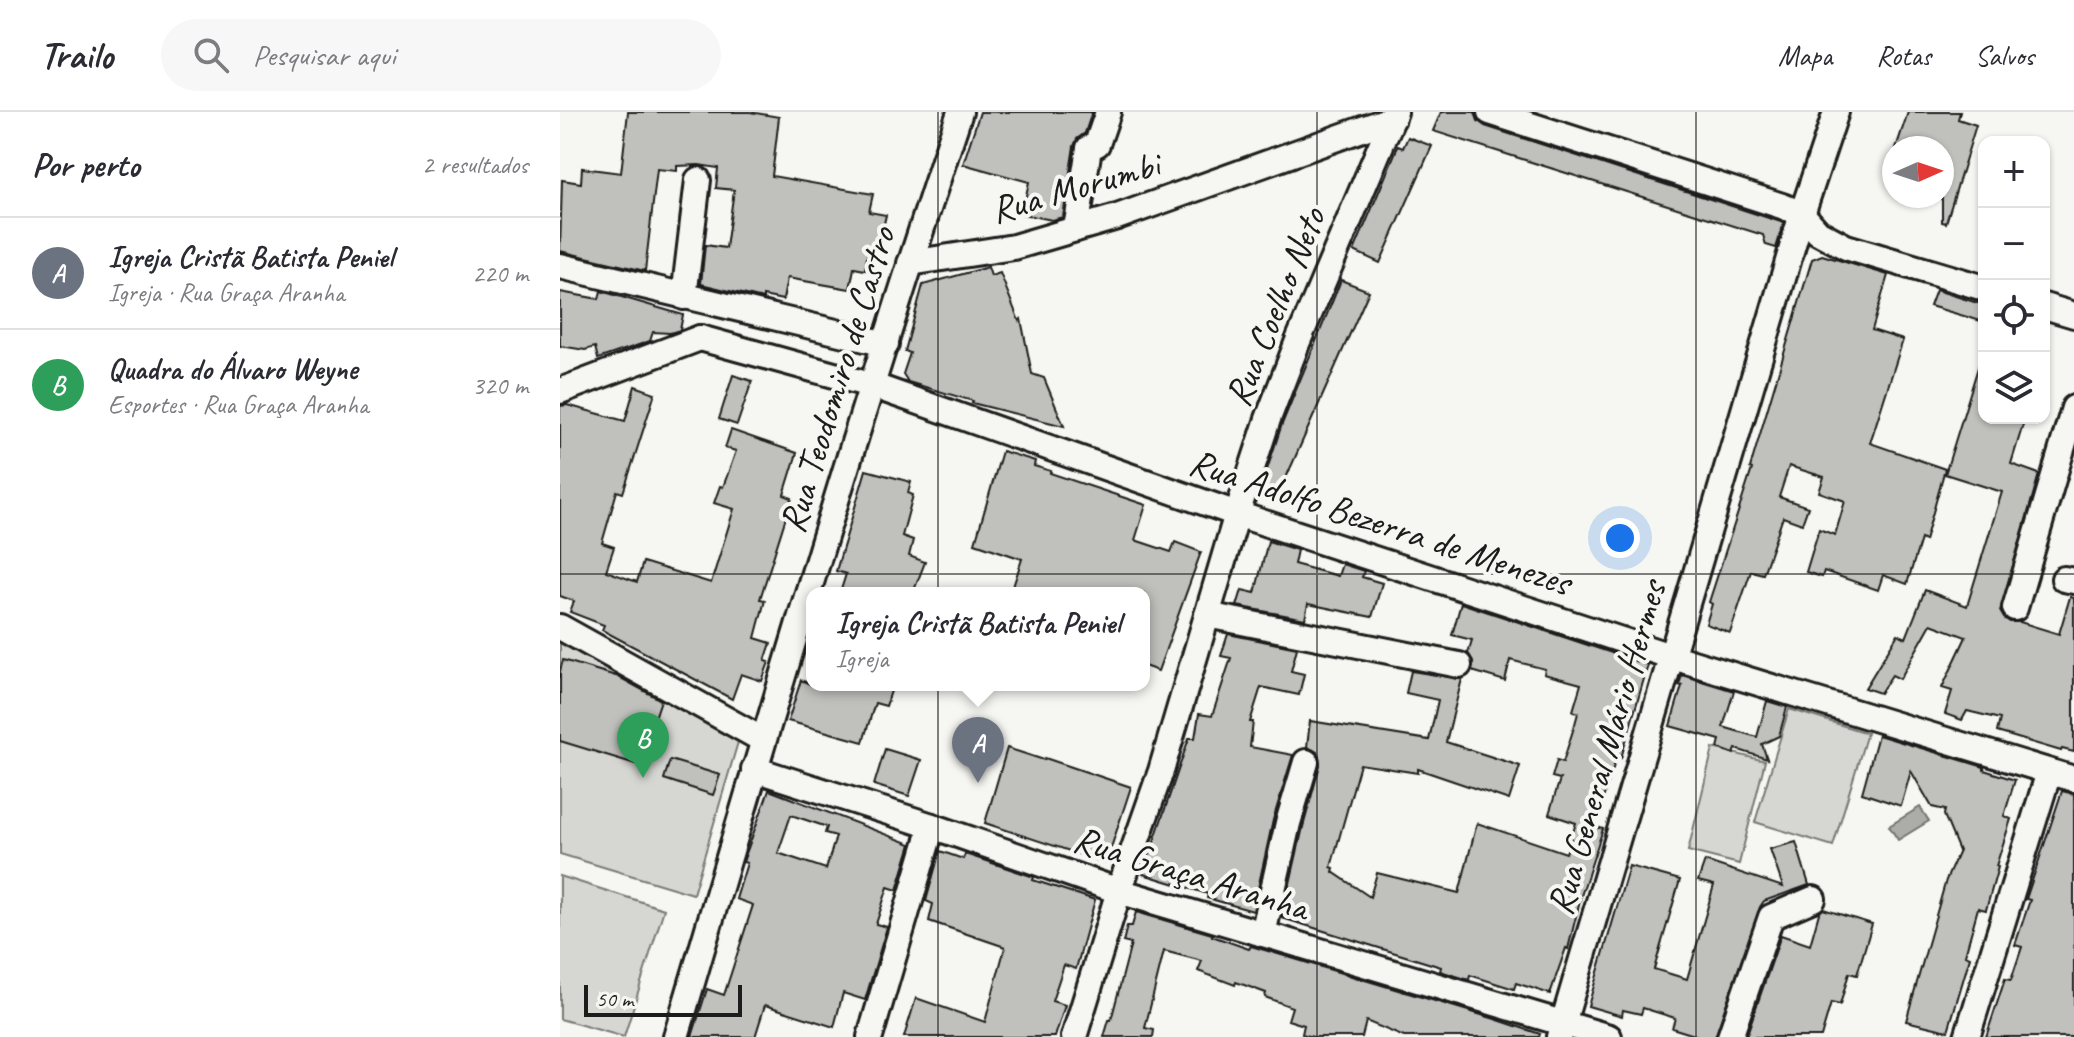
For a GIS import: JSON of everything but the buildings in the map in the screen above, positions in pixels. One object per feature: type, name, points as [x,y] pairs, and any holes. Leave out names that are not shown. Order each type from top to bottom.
[{"type":"street","name":"Rua Teodomiro de Castro","points":[[811,587],[910,263],[960,112]]},
{"type":"street","points":[[1076,229],[1089,148],[1097,144],[1108,112]]},
{"type":"street","points":[[1490,112],[1802,214],[1818,232],[1846,247],[1978,286]]},
{"type":"street","name":"Rua General Mário Hermes","points":[[1561,1030],[1802,214],[1836,112]]},
{"type":"street","name":"Rua Morumbi","points":[[910,263],[1014,247],[1117,217],[1394,115]]},
{"type":"street","name":"Rua Coelho Neto","points":[[1074,1037],[1119,891],[1161,771],[1268,419],[1394,115]]},
{"type":"street","points":[[684,297],[698,180]]},
{"type":"street","points":[[560,266],[886,344]]},
{"type":"street","points":[[566,387],[700,338],[708,303]]},
{"type":"street","points":[[2050,308],[2074,315]]},
{"type":"street","name":"Rua Adolfo Bezerra de Menezes","points":[[700,338],[874,386],[1237,514],[1670,656],[2074,779]]},
{"type":"street","points":[[2015,608],[2074,408]]},
{"type":"street","name":"Rua Teodomiro de Castro","points":[[676,1037],[806,603]]},
{"type":"street","points":[[1207,615],[1459,665]]},
{"type":"street","points":[[560,627],[763,740]]},
{"type":"street","points":[[1263,934],[1288,823],[1306,762]]},
{"type":"street","name":"Rua Graça Aranha","points":[[754,769],[1119,891],[1561,1030],[1609,1037]]},
{"type":"street","points":[[1967,1037],[2049,772]]},
{"type":"street","points":[[870,1037],[932,826]]},
{"type":"street","points":[[1730,1037],[1771,917],[1813,899]]},
{"type":"shaded area","points":[[560,643],[738,742],[693,894],[560,854]]},
{"type":"shaded area","points":[[1789,709],[1867,733],[1833,846],[1755,822]]},
{"type":"shaded area","points":[[1713,748],[1765,761],[1739,864],[1688,851]]},
{"type":"shaded area","points":[[1920,807],[1929,821],[1898,840],[1889,826]]},
{"type":"shaded area","points":[[560,876],[664,909],[624,1037],[560,1019]]},
{"type":"place","name":"Quadra do Álvaro Weyne","points":[[643,778]]},
{"type":"place","name":"Igreja Cristã Batista Peniel","points":[[978,783]]}]
